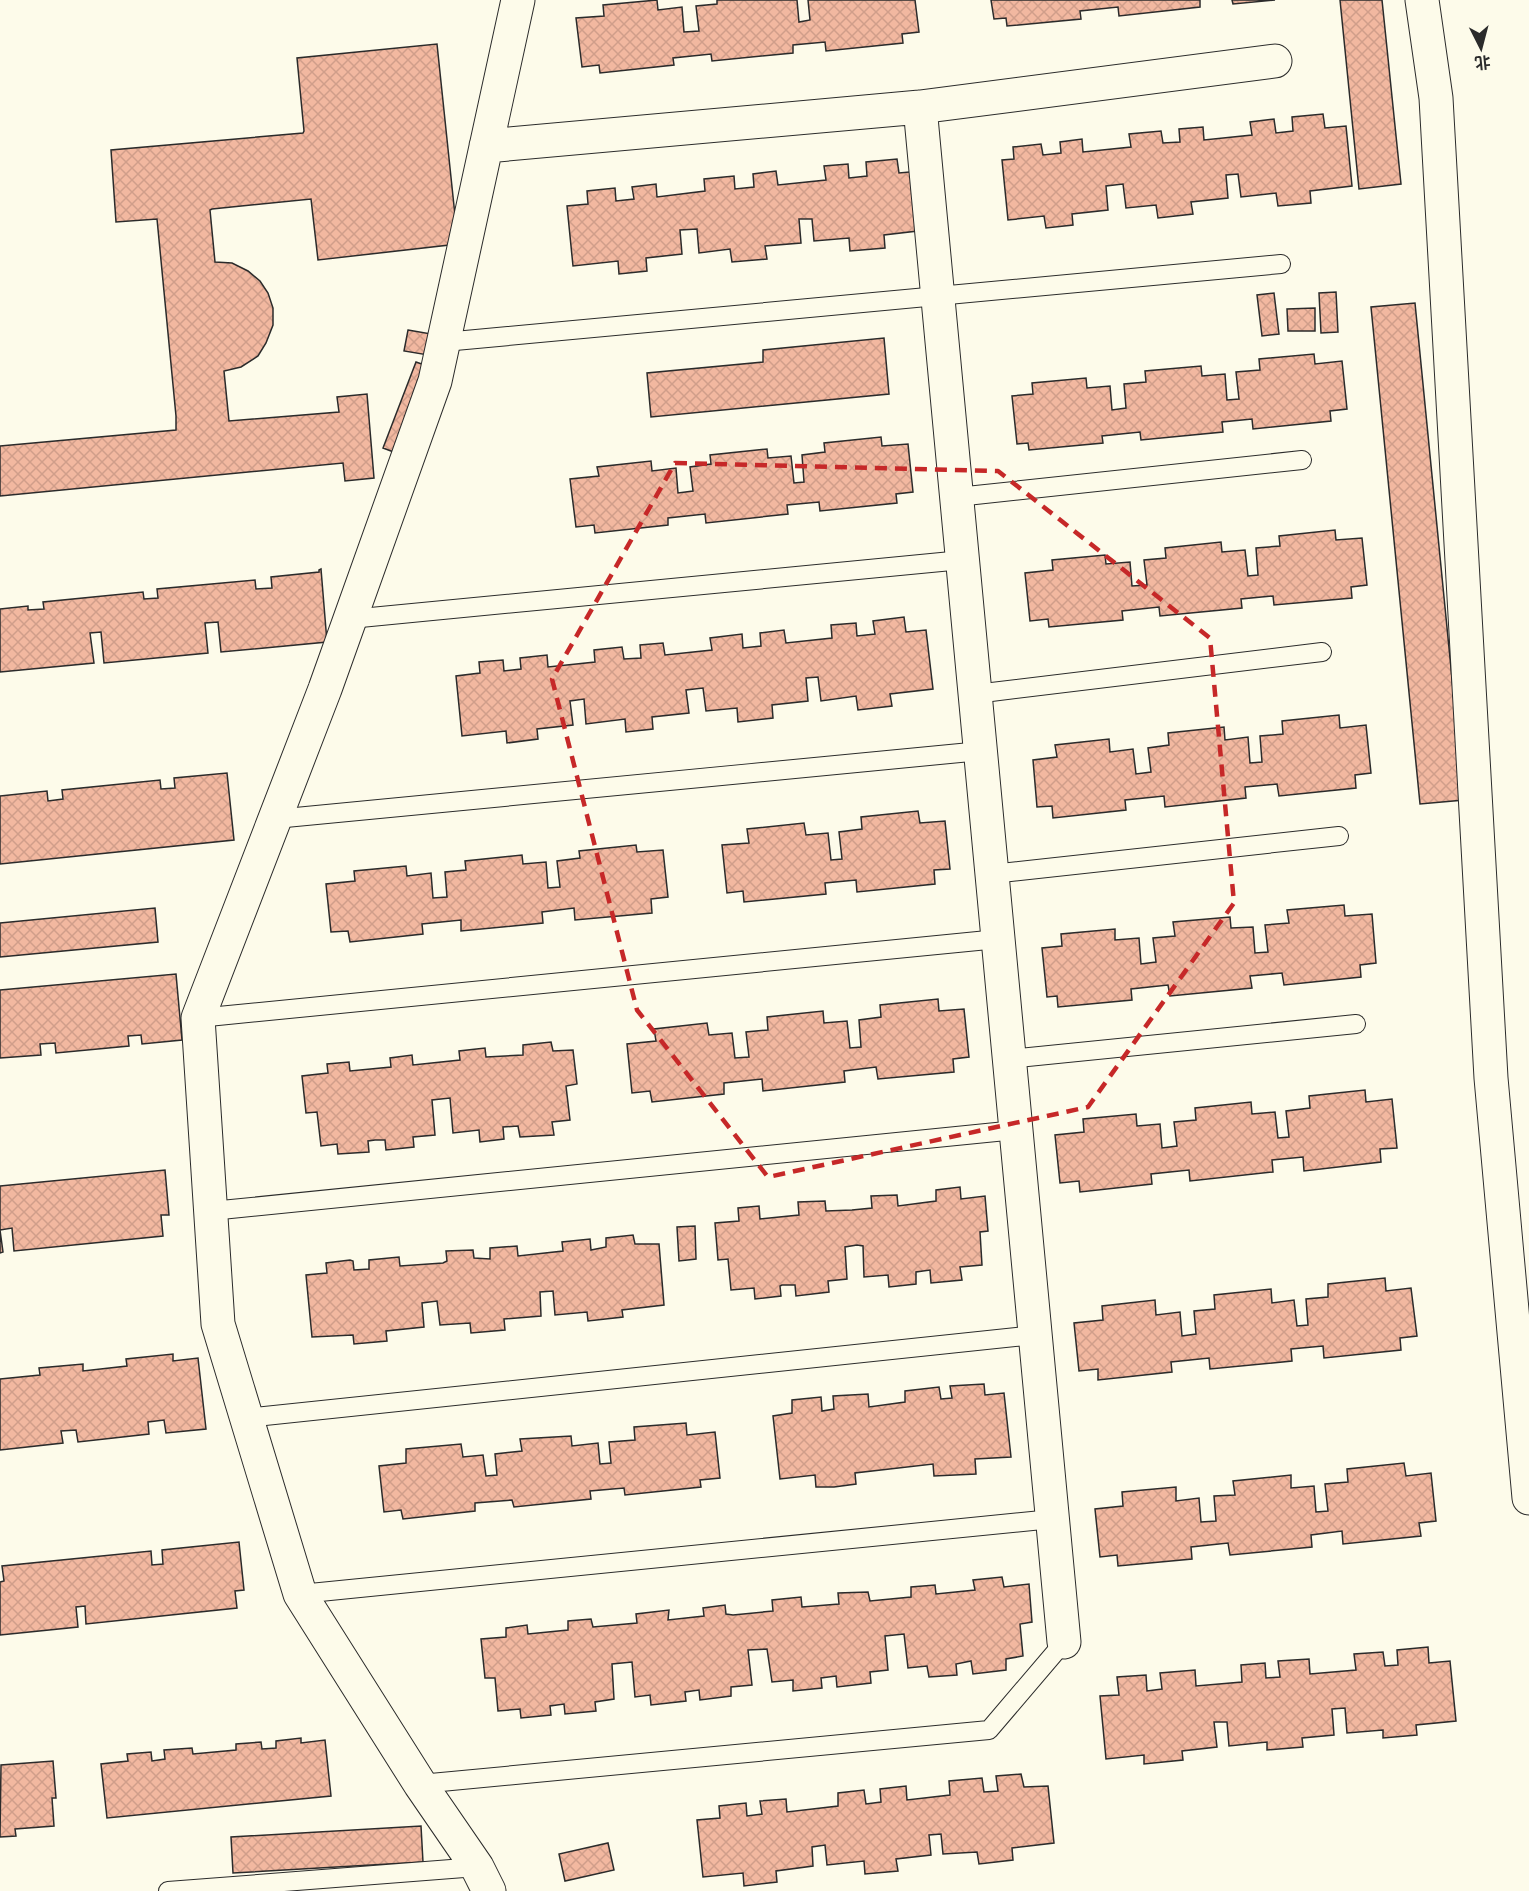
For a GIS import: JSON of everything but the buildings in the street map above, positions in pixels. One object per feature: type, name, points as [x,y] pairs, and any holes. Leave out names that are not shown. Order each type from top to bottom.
[{"type":"street","points":[[483,1879],[300,1594],[218,1324],[198,1018],[350,619],[435,381],[518,0]]},
{"type":"street","points":[[1422,0],[1436,98],[1491,1078],[1529,1498]]},
{"type":"street","points":[[486,146],[920,107],[1275,61]]},
{"type":"street","points":[[920,107],[1064,1642]]},
{"type":"lane","points":[[444,342],[1281,264]]},
{"type":"lane","points":[[957,497],[1302,460]]},
{"type":"lane","points":[[350,619],[962,560]]},
{"type":"lane","points":[[975,694],[1322,652]]},
{"type":"lane","points":[[275,819],[981,751]]},
{"type":"lane","points":[[992,874],[1339,836]]},
{"type":"lane","points":[[198,1018],[998,939]]},
{"type":"lane","points":[[1009,1059],[1356,1024]]},
{"type":"lane","points":[[211,1211],[1016,1130]]},
{"type":"lane","points":[[246,1418],[1035,1335]]},
{"type":"lane","points":[[300,1594],[1052,1519]]},
{"type":"lane","points":[[420,1784],[989,1730],[1064,1642]]},
{"type":"lane","points":[[168,1891],[483,1879]]},
{"type":"highlighted area","points":[[675,463],[998,471],[1210,638],[1234,903],[1088,1107],[768,1177],[637,1010],[552,679]]}]
